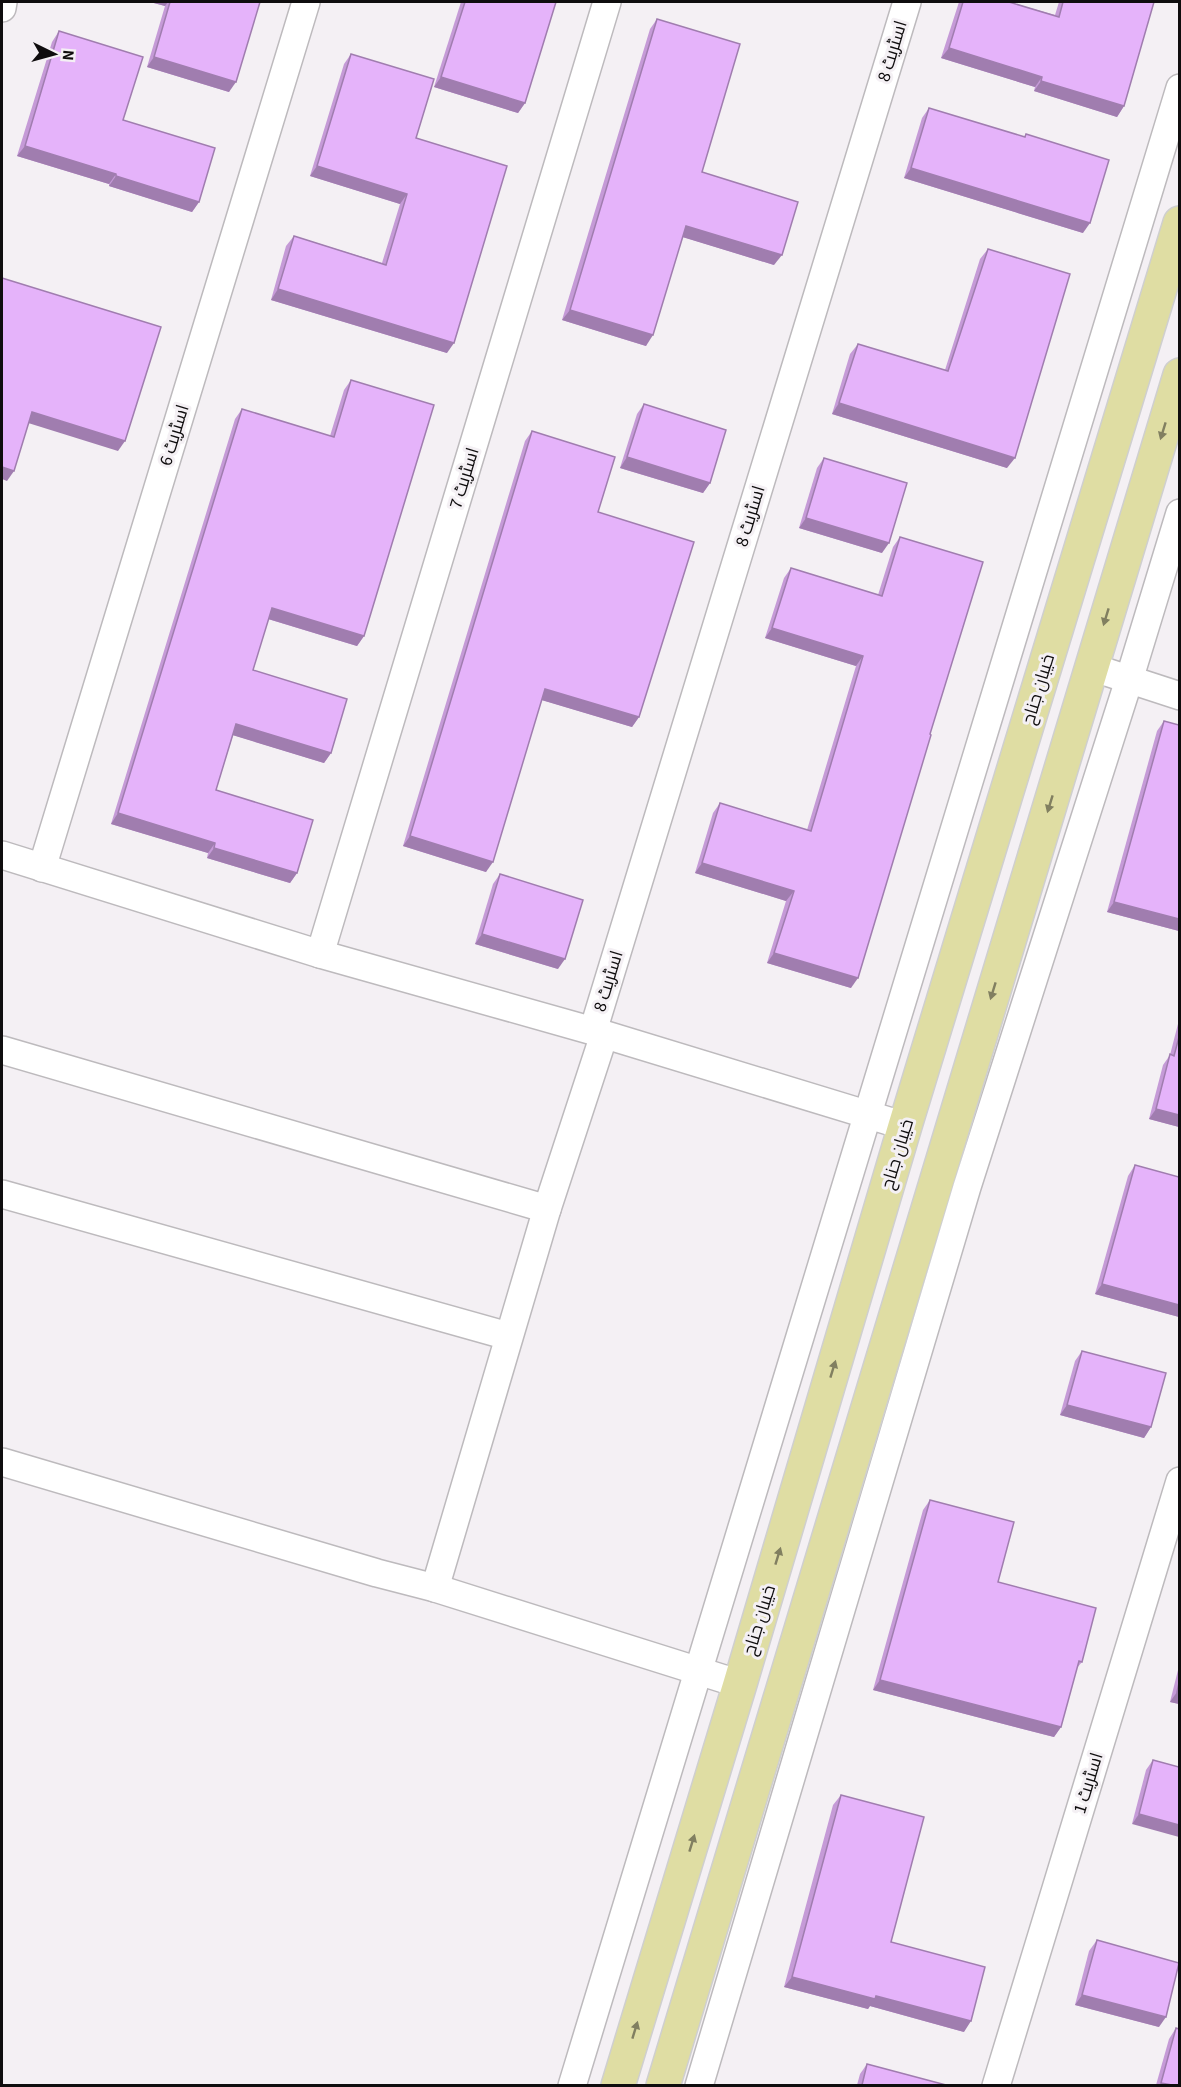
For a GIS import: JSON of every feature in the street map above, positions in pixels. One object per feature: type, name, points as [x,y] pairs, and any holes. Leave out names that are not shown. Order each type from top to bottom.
[{"type":"main road","name":"خیبان جناح","points":[[618,2085],[1179,223]]},
{"type":"main road","points":[[663,2085],[1179,375]]},
{"type":"street","points":[[2,8],[3,2]]},
{"type":"street","name":"اسٹریٹ 6","points":[[42,868],[306,2]]},
{"type":"street","name":"اسٹریٹ 7","points":[[320,954],[608,2]]},
{"type":"street","name":"اسٹریٹ 8","points":[[435,1588],[598,1033],[907,2]]},
{"type":"street","points":[[572,2085],[1179,88]]},
{"type":"street","points":[[699,2085],[967,1187],[1129,680],[1179,513]]},
{"type":"street","points":[[1091,667],[1179,696]]},
{"type":"street","points":[[2,855],[320,954],[598,1033],[906,1126]]},
{"type":"street","points":[[2,1050],[547,1209]]},
{"type":"street","points":[[2,1194],[508,1336]]},
{"type":"street","points":[[2,1462],[435,1588],[740,1684]]},
{"type":"street","name":"اسٹریٹ 1","points":[[996,2085],[1179,1481]]},
{"type":"building","points":[[170,2],[260,2],[236,82],[154,57]]},
{"type":"building","points":[[465,2],[556,2],[525,103],[441,77]]},
{"type":"building","points":[[963,2],[1009,2],[1059,17],[1063,2],[1154,2],[1124,106],[1041,81],[1042,77],[949,48]]},
{"type":"building","points":[[657,19],[740,44],[702,172],[798,202],[782,255],[686,226],[653,335],[570,310]]},
{"type":"building","points":[[59,31],[143,57],[123,120],[215,148],[199,202],[25,146]]},
{"type":"building","points":[[351,54],[434,79],[416,138],[507,166],[454,343],[278,289],[294,236],[386,265],[407,194],[317,166]]},
{"type":"building","points":[[929,108],[1025,137],[1026,134],[1109,160],[1090,223],[911,168]]},
{"type":"building","points":[[988,249],[1070,274],[1015,458],[839,403],[858,344],[948,371]]},
{"type":"building","points":[[2,278],[161,327],[125,441],[32,412],[14,471],[2,467]]},
{"type":"building","points":[[351,380],[434,405],[364,636],[272,608],[253,670],[347,699],[331,753],[236,724],[216,790],[313,820],[297,873],[214,848],[215,843],[118,813],[242,409],[334,437]]},
{"type":"building","points":[[644,404],[726,430],[710,483],[627,457]]},
{"type":"building","points":[[532,431],[615,457],[598,512],[694,542],[639,717],[545,689],[493,862],[410,836]]},
{"type":"building","points":[[824,458],[907,483],[889,543],[806,518]]},
{"type":"building","points":[[900,537],[983,562],[858,978],[774,953],[794,891],[702,863],[720,803],[811,831],[863,656],[772,628],[791,568],[882,596]]},
{"type":"building","points":[[1164,721],[1179,725],[1179,919],[1114,902]]},
{"type":"building","points":[[500,874],[583,900],[565,959],[482,934]]},
{"type":"building","points":[[1179,1037],[1179,1115],[1156,1109],[1170,1054],[1174,1056]]},
{"type":"building","points":[[1135,1165],[1179,1177],[1179,1305],[1102,1284]]},
{"type":"building","points":[[1082,1351],[1166,1373],[1151,1427],[1067,1405]]},
{"type":"building","points":[[930,1500],[1014,1522],[998,1582],[1096,1608],[1082,1662],[1079,1661],[1061,1727],[880,1680]]},
{"type":"building","points":[[1153,1760],[1179,1767],[1179,1825],[1139,1814]]},
{"type":"building","points":[[841,1795],[924,1817],[891,1942],[985,1967],[971,2021],[792,1977]]},
{"type":"building","points":[[1097,1940],[1179,1963],[1166,2017],[1082,1995]]},
{"type":"building","points":[[1176,2028],[1179,2029],[1179,2085],[1172,2085],[1161,2083]]},
{"type":"building","points":[[867,2064],[946,2085],[862,2085]]}]
